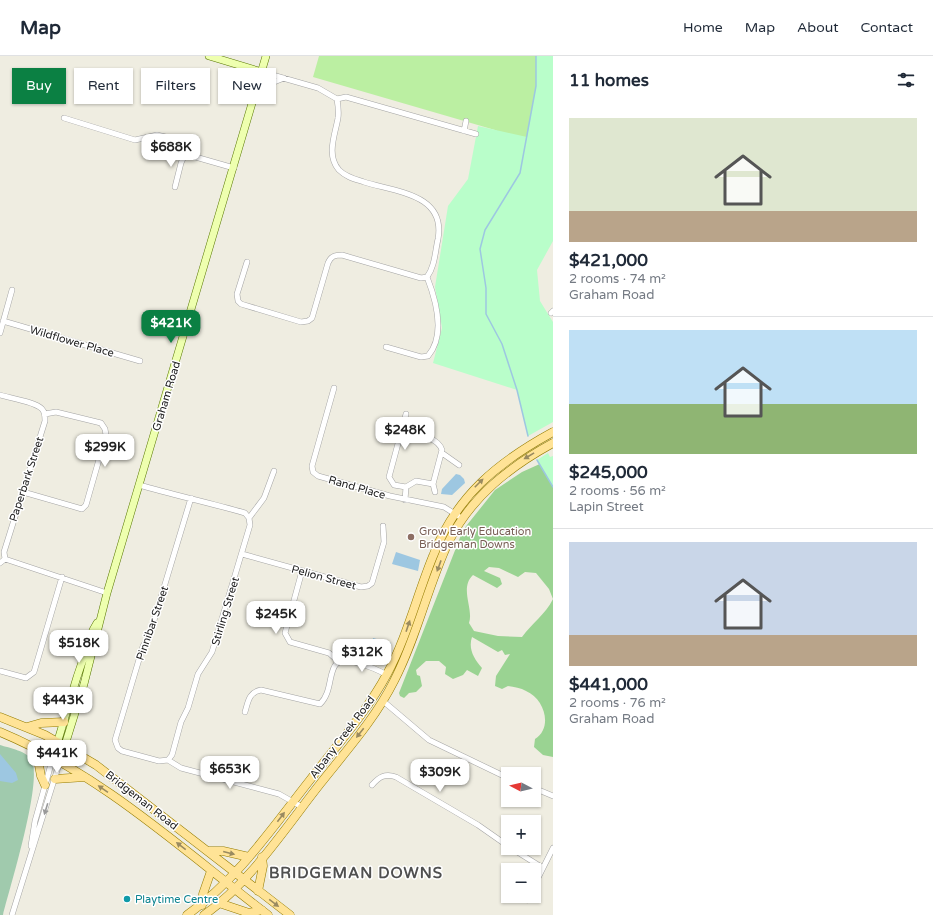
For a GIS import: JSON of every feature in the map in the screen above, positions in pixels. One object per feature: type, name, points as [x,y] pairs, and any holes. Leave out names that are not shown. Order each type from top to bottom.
[{"type":"main road","name":"Albany Creek Road","points":[[187,915],[226,883],[249,857],[362,713],[386,675],[404,638],[436,547],[455,514],[473,490],[496,468],[519,451],[553,432]]},
{"type":"main road","name":"Albany Creek Road","points":[[204,915],[219,904],[243,880],[302,807],[383,701],[405,659],[445,551],[463,519],[482,494],[502,475],[528,457],[553,443]]},
{"type":"main road","name":"Bridgeman Road","points":[[0,717],[27,727],[61,744],[112,776],[243,880],[290,915]]},
{"type":"main road","points":[[27,727],[41,723],[64,722]]},
{"type":"main road","name":"Bridgeman Road","points":[[0,732],[56,759],[121,801],[268,915]]},
{"type":"main road","points":[[36,749],[45,786]]},
{"type":"main road","points":[[55,779],[85,777]]},
{"type":"main road","points":[[208,851],[223,851],[249,857]]},
{"type":"main road","points":[[258,891],[263,866],[262,857]]},
{"type":"main road","points":[[202,904],[203,894],[211,870]]},
{"type":"main road","points":[[219,904],[249,913],[262,910]]},
{"type":"street","points":[[209,56],[249,68]]},
{"type":"street","name":"Graham Road","points":[[263,68],[266,56]]},
{"type":"street","points":[[276,76],[322,90],[337,99],[346,97],[476,134]]},
{"type":"street","points":[[276,81],[284,78]]},
{"type":"street","points":[[247,262],[237,294],[238,301],[241,304],[301,322],[308,321],[312,318],[328,263],[335,255],[342,255],[422,278],[427,277],[432,270],[440,228],[437,215],[433,208],[421,199],[349,178],[339,170],[333,157],[332,140],[338,118],[337,99]]},
{"type":"street","name":"Graham Road","points":[[31,850],[35,821],[45,786],[87,672],[107,593],[253,104]]},
{"type":"street","points":[[64,118],[135,140],[157,135],[170,138],[185,154],[234,168]]},
{"type":"street","points":[[464,131],[466,121]]},
{"type":"street","points":[[175,187],[181,163],[185,154]]},
{"type":"street","points":[[386,347],[421,356],[428,356],[432,352],[438,330],[438,322],[427,277]]},
{"type":"street","points":[[0,333],[12,290]]},
{"type":"street","name":"Wildflower Place","points":[[3,321],[140,361]]},
{"type":"street","name":"Rand Place","points":[[334,388],[312,466],[313,472],[318,476],[405,500],[444,507],[463,519]]},
{"type":"street","points":[[0,395],[36,405],[42,409],[45,414],[56,412],[101,424],[105,429],[106,435],[86,505],[82,509],[23,492]]},
{"type":"street","name":"Paperbark Street","points":[[5,559],[4,552],[18,501],[23,492],[45,421],[45,414]]},
{"type":"street","points":[[406,414],[389,476],[394,485],[406,487],[416,480],[433,484]]},
{"type":"street","points":[[402,431],[436,442],[441,447],[442,452],[433,484],[435,492]]},
{"type":"street","points":[[442,452],[459,465]]},
{"type":"street","points":[[139,485],[245,513],[250,518],[264,498],[274,471]]},
{"type":"street","points":[[405,500],[406,487]]},
{"type":"street","name":"Pinnibar Street","points":[[168,760],[159,761],[122,751],[118,748],[115,740],[124,703],[130,691],[143,646],[149,637],[191,498]]},
{"type":"street","name":"Stirling Street","points":[[168,760],[172,755],[181,722],[188,708],[198,674],[212,652],[242,554],[250,525],[250,518]]},
{"type":"street","name":"Pelion Street","points":[[242,554],[361,588],[372,583],[384,542],[384,526]]},
{"type":"street","points":[[0,564],[5,559],[107,593]]},
{"type":"street","points":[[302,571],[285,633],[286,638],[290,642],[329,653],[338,661]]},
{"type":"street","points":[[0,671],[26,678],[34,672],[62,578]]},
{"type":"street","name":"Graham Road","points":[[61,744],[64,722],[92,630],[99,621]]},
{"type":"street","points":[[245,712],[250,695],[255,691],[261,690],[320,704],[326,699],[334,667],[338,661],[344,659],[376,669],[386,675]]},
{"type":"street","points":[[383,701],[430,740],[501,775]]},
{"type":"street","name":"Graham Road","points":[[12,915],[31,850],[55,779],[56,759]]},
{"type":"street","points":[[168,760],[181,768],[274,792],[302,807]]},
{"type":"street","points":[[372,786],[381,776],[390,775],[396,777],[478,825],[501,841]]},
{"type":"street","points":[[541,791],[553,796]]},
{"type":"street","points":[[541,872],[553,848]]},
{"type":"street","points":[[522,855],[543,868]]},
{"type":"green space","points":[[319,56],[553,56],[553,159],[495,130],[313,77]]},
{"type":"green space","points":[[536,56],[553,56],[553,241],[537,270],[540,301],[553,322],[553,422],[528,436],[517,390],[433,363],[442,328],[435,287],[448,206],[468,179],[478,126],[527,137],[536,86]]},
{"type":"green space","points":[[548,453],[550,457],[553,456],[553,487],[537,460]]},
{"type":"green space","points":[[553,458],[553,599],[553,757],[543,755],[534,747],[535,739],[541,734],[545,721],[542,707],[538,700],[533,695],[522,689],[508,686],[502,689],[495,686],[496,676],[510,654],[505,655],[502,650],[498,652],[472,637],[472,654],[482,668],[478,676],[467,670],[463,675],[453,679],[445,674],[446,667],[439,661],[426,661],[416,670],[417,675],[420,676],[422,686],[416,692],[409,693],[404,698],[400,696],[399,693],[463,530],[495,490],[522,472]],"holes":[[[489,567],[499,568],[518,577],[525,572],[536,573],[549,589],[553,599],[550,605],[522,637],[498,636],[474,631],[469,623],[470,611],[467,586],[473,575],[497,588],[502,584],[500,578],[484,571]]]},
{"type":"green space","points":[[0,745],[18,750],[27,755],[32,761],[34,773],[33,791],[24,836],[3,915],[0,915]]},
{"type":"water","points":[[456,474],[460,475],[464,479],[465,483],[452,495],[441,494],[442,489]]},
{"type":"water","points":[[396,552],[420,560],[418,571],[392,564]]},
{"type":"water","points":[[373,638],[391,643],[386,656],[371,652]]},
{"type":"water","points":[[0,754],[16,773],[18,780],[12,783],[0,781]]},
{"type":"waterway","points":[[528,436],[517,390],[502,344],[486,314],[486,288],[480,249],[485,230],[520,173],[536,86],[536,56]]},
{"type":"waterway","points":[[537,460],[553,487]]},
{"type":"place","name":"Grow Early Education Bridgeman Downs","points":[[411,537]]},
{"type":"place","name":"Playtime Centre","points":[[127,899]]},
{"type":"district","name":"BRIDGEMAN DOWNS","points":[[356,873]]}]
